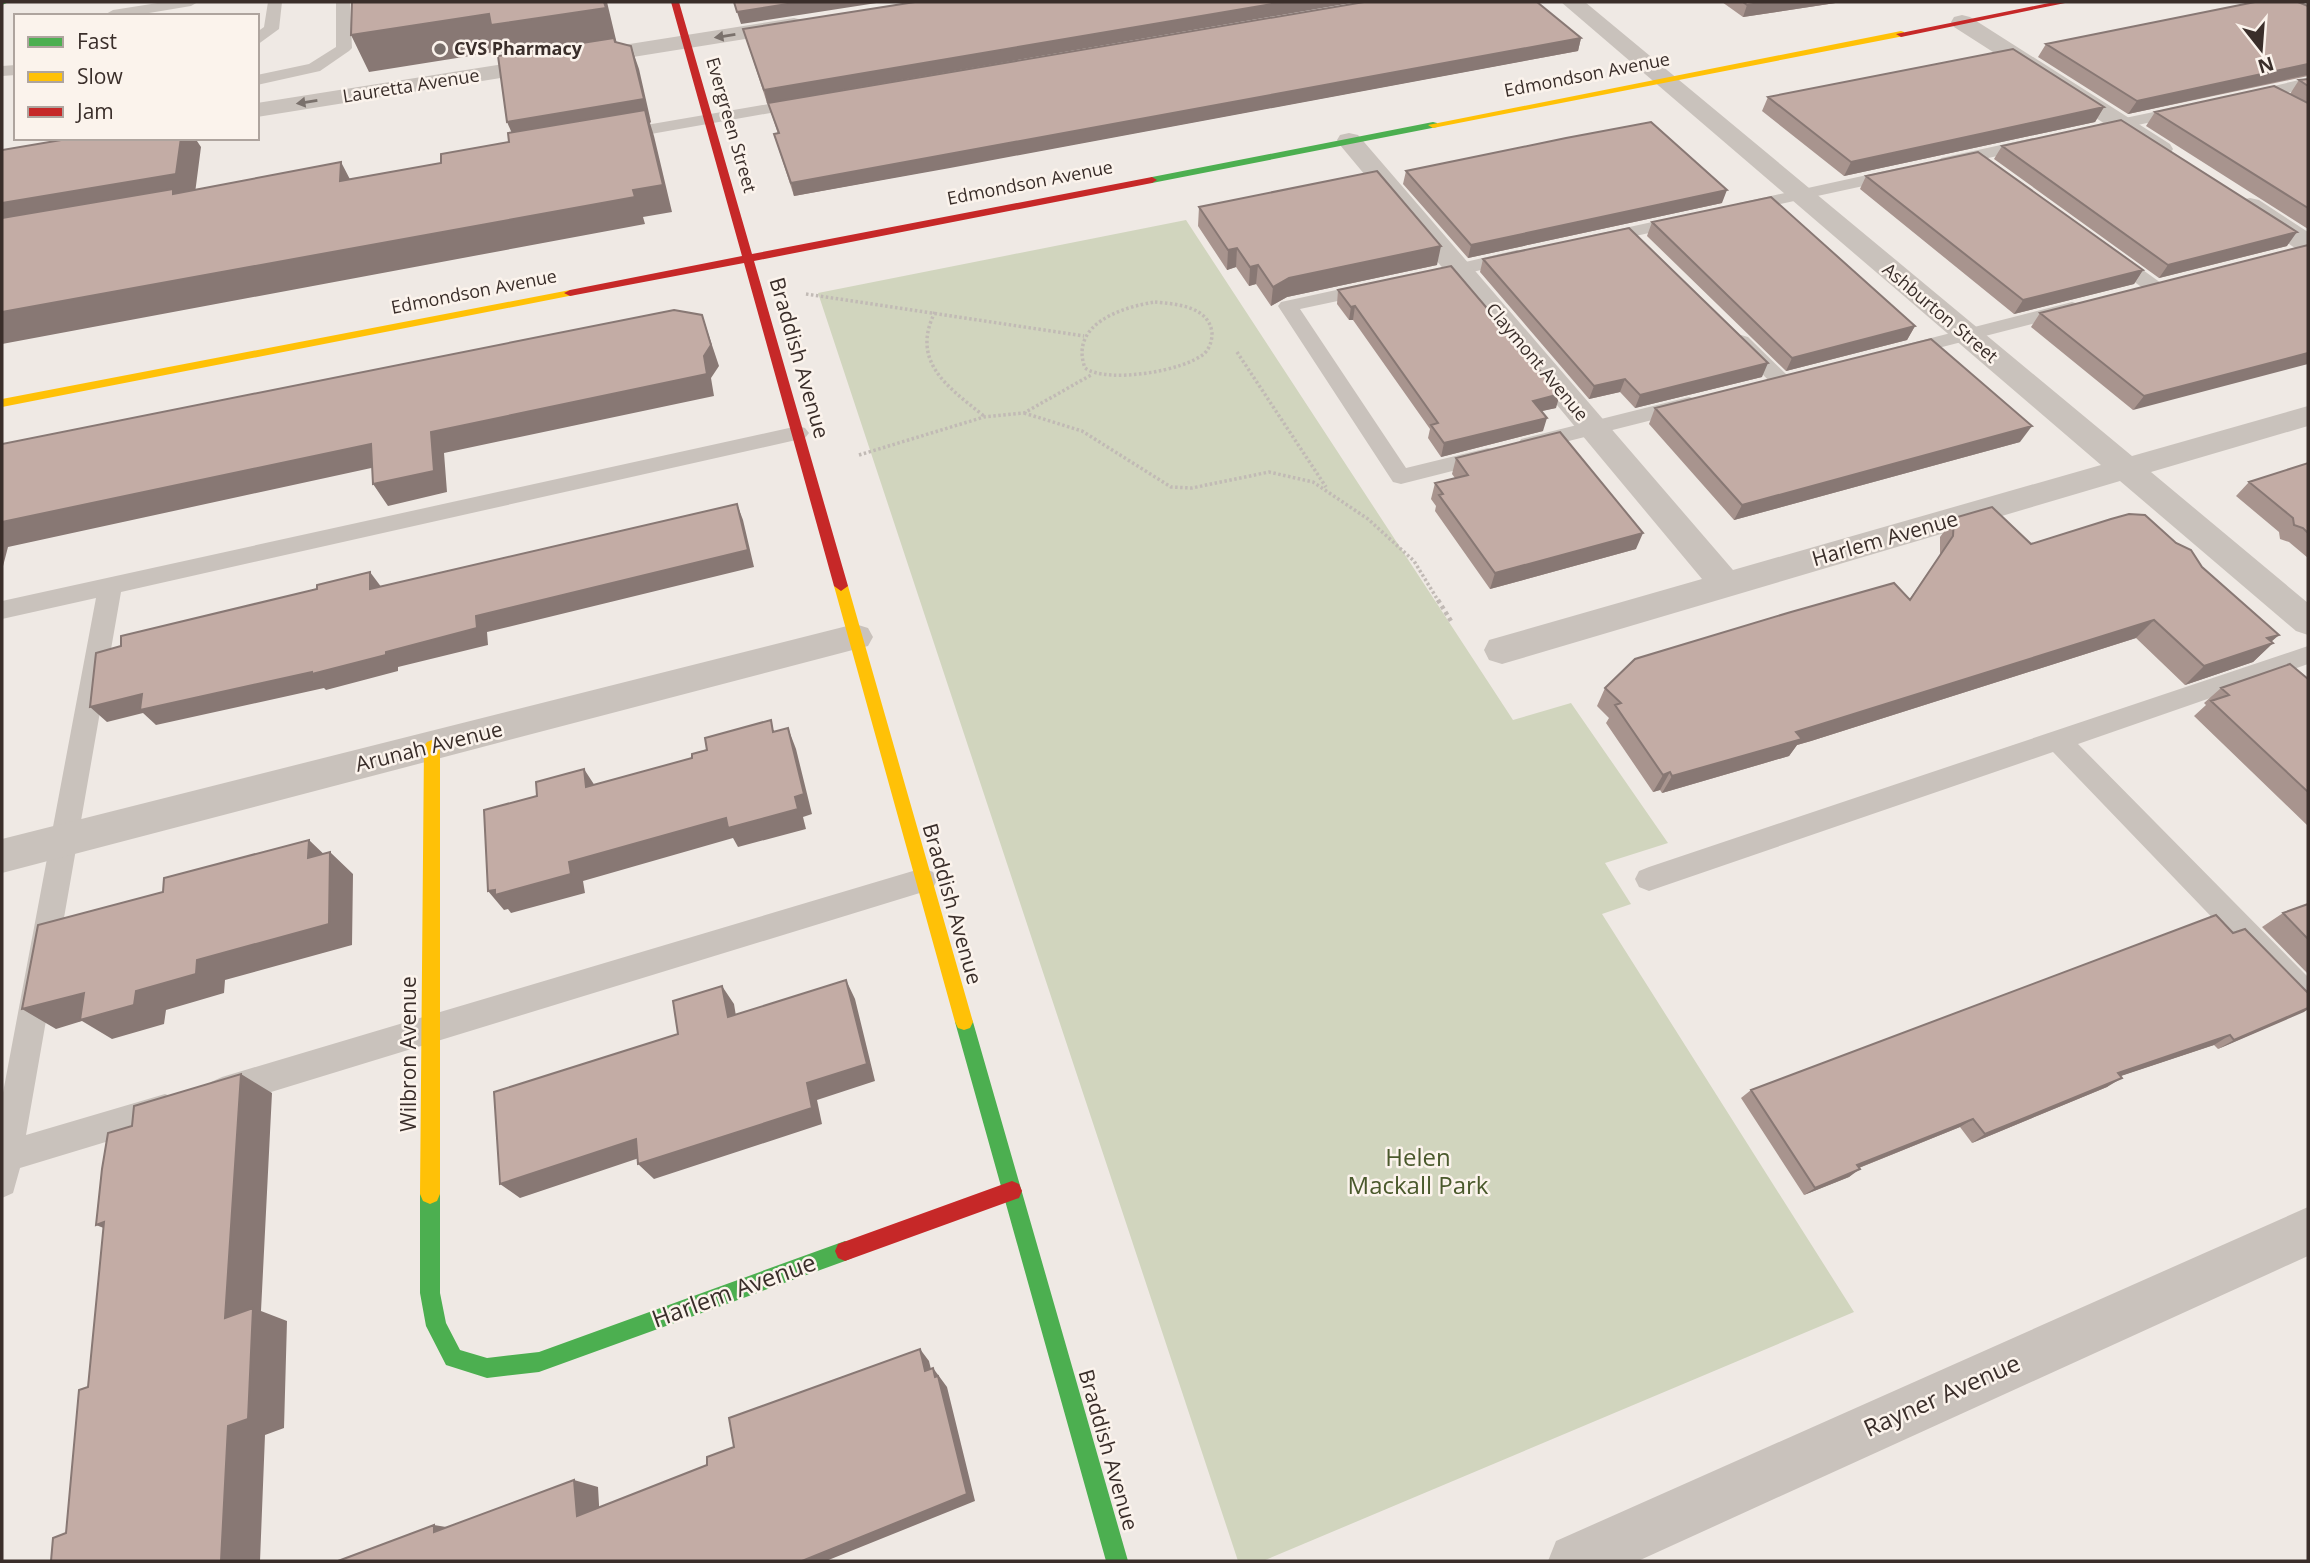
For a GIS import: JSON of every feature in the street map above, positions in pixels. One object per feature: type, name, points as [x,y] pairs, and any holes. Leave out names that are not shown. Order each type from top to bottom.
[{"type":"street","name":"Evergreen Street","points":[[675,2],[749,258]]},
{"type":"street","name":"Ashburton Street","points":[[1572,2],[2308,622]]},
{"type":"street","name":"Edmondson Avenue","points":[[2,403],[2066,2]]},
{"type":"street","name":"Lauretta Avenue","points":[[259,110],[819,21]]},
{"type":"street","points":[[1962,22],[2180,161]]},
{"type":"street","name":"Claymont Avenue","points":[[1349,140],[1726,584]]},
{"type":"street","points":[[2227,191],[2301,249]]},
{"type":"street","name":"Braddish Avenue","points":[[749,258],[1117,1561]]},
{"type":"street","name":"Harlem Avenue","points":[[1502,650],[2308,416]]},
{"type":"street","name":"Arunah Avenue","points":[[2,856],[855,637]]},
{"type":"street","name":"Wilbron Avenue","points":[[432,746],[430,1293],[436,1326],[453,1358]]},
{"type":"street","name":"Harlem Avenue","points":[[453,1358],[486,1368],[539,1362],[1012,1191]]},
{"type":"street","name":"Rayner Avenue","points":[[1576,1561],[2308,1231]]},
{"type":"lane","points":[[115,10],[191,2]]},
{"type":"lane","points":[[259,38],[271,29],[275,2]]},
{"type":"lane","points":[[259,80],[307,72],[333,59],[344,48],[343,2]]},
{"type":"lane","points":[[2229,100],[2308,83]]},
{"type":"lane","points":[[2268,92],[2288,104]]},
{"type":"lane","points":[[594,139],[827,99]]},
{"type":"lane","points":[[2083,132],[2203,106]]},
{"type":"lane","points":[[1723,211],[2056,138]]},
{"type":"lane","points":[[1974,156],[1997,173]]},
{"type":"lane","points":[[1580,243],[1696,217]]},
{"type":"lane","points":[[1630,232],[1649,250]]},
{"type":"lane","points":[[2098,246],[2161,286]]},
{"type":"lane","points":[[1415,279],[1530,253]]},
{"type":"lane","points":[[1389,284],[1288,306],[1401,477],[1706,400]]},
{"type":"lane","points":[[2128,294],[2161,286]]},
{"type":"lane","points":[[1886,355],[2089,304]]},
{"type":"lane","points":[[1724,325],[1788,379],[1756,387]]},
{"type":"lane","points":[[2,610],[798,433]]},
{"type":"lane","points":[[110,586],[4,1169],[430,1030],[923,880]]},
{"type":"lane","points":[[1649,879],[2308,654]]},
{"type":"lane","points":[[2058,740],[2308,997]]},
{"type":"path","points":[[806,294],[1084,336]]},
{"type":"path","points":[[1024,413],[1091,374],[1117,377],[1192,360],[1208,349],[1212,338],[1211,327],[1206,318],[1194,309],[1155,302],[1114,310],[1098,320],[1084,336],[1083,364],[1091,374]]},
{"type":"path","points":[[935,313],[927,326],[925,339],[926,353],[935,373],[947,387],[984,417]]},
{"type":"path","points":[[1237,352],[1329,491]]},
{"type":"path","points":[[859,455],[984,417],[1024,413],[1082,431],[1171,487],[1192,488],[1269,472],[1312,482],[1368,519],[1414,561],[1451,621]]},
{"type":"green space","name":"Helen Mackall Park","points":[[1186,220],[1513,720],[1571,703],[1668,843],[1605,863],[1631,904],[1602,914],[1854,1312],[1263,1561],[1238,1561],[818,293]]},
{"type":"building","points":[[352,2],[604,2],[606,8],[491,25],[489,14],[351,35]]},
{"type":"building","points":[[734,2],[800,2],[737,12]]},
{"type":"building","points":[[915,2],[1284,2],[764,90],[743,29]]},
{"type":"building","points":[[1364,2],[1537,2],[1581,38],[791,183],[774,134],[779,133],[768,103]]},
{"type":"building","points":[[1743,2],[1766,2],[1747,5]]},
{"type":"building","points":[[2255,2],[2298,2],[2308,6],[2308,64],[2137,101],[2046,44]]},
{"type":"building","points":[[614,38],[615,42],[631,46],[644,99],[507,122],[498,56]]},
{"type":"building","points":[[2013,49],[2104,107],[1851,162],[1768,97]]},
{"type":"building","points":[[2308,79],[2308,86],[2299,80]]},
{"type":"building","points":[[2274,86],[2308,103],[2308,208],[2155,112]]},
{"type":"building","points":[[645,110],[663,185],[633,190],[635,197],[2,312],[2,218],[173,189],[173,194],[341,162],[340,181],[441,163],[441,154],[509,142],[508,133]]},
{"type":"building","points":[[2121,120],[2297,232],[2168,265],[2002,146]]},
{"type":"building","points":[[1651,122],[1727,190],[1471,245],[1406,171],[1566,138]]},
{"type":"building","points":[[61,140],[181,140],[176,174],[2,203],[2,150]]},
{"type":"building","points":[[1978,152],[2143,270],[2023,300],[1866,176]]},
{"type":"building","points":[[1377,171],[1441,246],[1289,278],[1273,287],[1258,265],[1250,267],[1237,248],[1228,250],[1199,207]]},
{"type":"building","points":[[1771,197],[1915,326],[1792,358],[1652,222]]},
{"type":"building","points":[[1629,228],[1768,363],[1640,395],[1625,379],[1594,386],[1483,259]]},
{"type":"building","points":[[2308,245],[2308,353],[2144,396],[2040,313]]},
{"type":"building","points":[[1451,266],[1560,394],[1533,401],[1547,418],[1444,443],[1431,425],[1438,423],[1355,306],[1351,307],[1338,290]]},
{"type":"building","points":[[674,310],[702,315],[711,345],[704,356],[707,374],[431,432],[434,471],[373,484],[371,444],[2,522],[2,444]]},
{"type":"building","points":[[1931,339],[2032,426],[1742,505],[1655,408]]},
{"type":"building","points":[[1560,432],[1643,533],[1495,573],[1439,495],[1443,494],[1435,483],[1468,475],[1456,458]]},
{"type":"building","points":[[2308,463],[2308,533],[2294,525],[2293,518],[2249,482]]},
{"type":"building","points":[[737,504],[748,550],[476,616],[477,628],[312,674],[140,710],[142,694],[90,707],[96,653],[121,646],[121,636],[317,589],[317,585],[370,572],[370,589]]},
{"type":"building","points":[[1992,507],[2031,544],[2129,514],[2145,515],[2176,543],[2191,550],[2202,567],[2279,635],[2267,638],[2273,643],[2204,666],[2154,620],[1796,732],[1802,739],[1672,776],[1670,772],[1663,775],[1615,705],[1621,703],[1605,688],[1635,659],[1791,612],[1894,583],[1910,600],[1953,536],[1954,518]]},
{"type":"building","points":[[2290,664],[2308,679],[2308,792],[2211,701],[2229,695],[2221,688]]},
{"type":"building","points":[[771,720],[773,732],[788,728],[804,794],[795,797],[798,809],[728,828],[726,818],[569,862],[571,874],[495,895],[495,890],[488,891],[484,810],[537,796],[536,782],[584,769],[586,787],[692,758],[692,754],[707,750],[705,738]]},
{"type":"building","points":[[309,840],[308,858],[330,852],[329,924],[197,960],[196,974],[136,991],[134,1005],[80,1020],[84,993],[22,1009],[38,925],[163,892],[164,878]]},
{"type":"building","points":[[2308,904],[2308,939],[2283,913]]},
{"type":"building","points":[[2216,915],[2233,933],[2245,929],[2308,993],[2308,1008],[2234,1040],[2230,1035],[2118,1073],[2122,1078],[1985,1134],[1973,1119],[1857,1165],[1860,1169],[1815,1188],[1751,1090]]},
{"type":"building","points":[[846,980],[867,1064],[807,1083],[812,1108],[638,1164],[636,1139],[500,1184],[494,1092],[678,1034],[673,1001],[722,986],[728,1017]]},
{"type":"building","points":[[241,1074],[225,1318],[253,1308],[248,1419],[228,1426],[221,1561],[51,1561],[53,1538],[66,1533],[79,1390],[88,1387],[104,1222],[96,1225],[108,1133],[132,1126],[134,1106]]},
{"type":"building","points":[[920,1349],[925,1371],[933,1368],[935,1377],[938,1376],[967,1494],[802,1561],[338,1561],[434,1525],[434,1532],[574,1480],[577,1516],[707,1465],[707,1457],[734,1447],[729,1418]]},
{"type":"traffic: fast","points":[[1152,180],[1433,125]]},
{"type":"traffic: fast","points":[[964,1022],[1117,1561]]},
{"type":"traffic: fast","points":[[430,1194],[430,1293],[436,1326],[453,1358],[487,1368],[539,1362],[845,1251]]},
{"type":"traffic: slow","points":[[1433,125],[1901,34]]},
{"type":"traffic: slow","points":[[2,403],[570,293]]},
{"type":"traffic: slow","points":[[841,586],[964,1022]]},
{"type":"traffic: slow","points":[[430,1194],[432,746]]},
{"type":"traffic: jam","points":[[675,2],[841,586]]},
{"type":"traffic: jam","points":[[1901,34],[2066,2]]},
{"type":"traffic: jam","points":[[570,293],[1152,180]]},
{"type":"traffic: jam","points":[[845,1251],[1012,1191]]},
{"type":"place","name":"CVS Pharmacy","points":[[440,49]]}]
